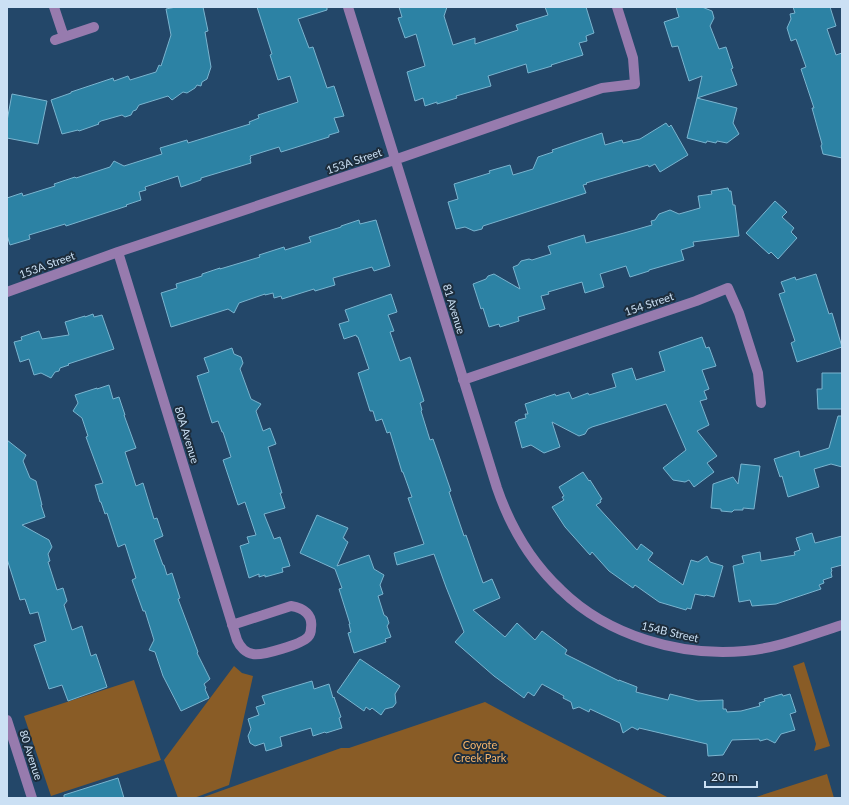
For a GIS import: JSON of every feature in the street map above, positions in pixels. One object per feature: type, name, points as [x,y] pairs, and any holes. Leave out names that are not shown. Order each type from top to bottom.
[{"type":"street","points":[[54,7],[59,38],[94,27]]},
{"type":"street","name":"81 Avenue","points":[[348,7],[497,488],[508,516],[529,553],[553,583],[572,599]]},
{"type":"street","name":"153A Street","points":[[7,292],[118,252],[602,88],[635,84],[633,58],[617,7]]},
{"type":"street","name":"80A Avenue","points":[[118,252],[232,625],[240,646],[252,654],[261,655],[301,642],[308,637],[311,631],[312,623],[304,610],[291,606],[232,625]]},
{"type":"street","name":"154 Street","points":[[463,380],[696,301],[728,288],[739,313],[758,373],[761,403]]},
{"type":"street","name":"154B Street","points":[[572,599],[599,618],[624,631],[647,640],[695,651],[730,652],[765,648],[785,644],[842,625]]},
{"type":"street","name":"80 Avenue","points":[[7,720],[32,798]]},
{"type":"green space","points":[[804,662],[830,746],[814,751],[816,744],[793,666]]},
{"type":"green space","points":[[234,666],[242,673],[253,676],[229,785],[194,798],[178,798],[164,760]]},
{"type":"green space","points":[[134,680],[161,760],[51,796],[24,716]]},
{"type":"green space","name":"Coyote Creek Park","points":[[485,702],[669,798],[201,798],[341,748],[349,748]]},
{"type":"green space","points":[[827,774],[834,798],[753,798]]},
{"type":"building","points":[[176,7],[203,7],[208,31],[205,32],[211,67],[207,79],[202,82],[201,86],[197,85],[187,93],[183,92],[172,100],[168,96],[139,105],[131,115],[125,117],[122,115],[101,121],[98,123],[99,124],[79,131],[62,134],[51,100],[113,78],[114,81],[128,76],[130,80],[156,72],[159,65],[161,66],[171,35],[166,9]]},
{"type":"building","points":[[257,7],[327,7],[327,10],[298,19],[309,48],[313,47],[327,88],[334,86],[344,116],[334,118],[339,132],[329,135],[329,137],[281,152],[279,147],[250,156],[251,163],[201,178],[201,180],[181,187],[178,176],[145,187],[146,190],[139,192],[141,200],[66,226],[65,224],[29,235],[30,239],[10,245],[7,235],[7,198],[22,193],[23,196],[55,186],[54,184],[75,177],[76,178],[110,167],[114,161],[124,166],[162,154],[160,148],[187,140],[188,143],[250,124],[249,122],[259,118],[258,115],[298,102],[290,76],[278,80],[270,55],[272,54]]},
{"type":"building","points":[[399,7],[447,7],[444,16],[453,45],[475,38],[475,44],[518,30],[516,25],[548,15],[545,7],[586,7],[594,33],[586,36],[587,41],[579,43],[583,55],[528,73],[526,64],[488,76],[491,86],[456,96],[457,98],[425,106],[423,98],[415,101],[407,72],[425,66],[416,34],[405,38],[398,18],[402,17]]},
{"type":"building","points":[[676,7],[702,7],[712,11],[714,18],[710,26],[719,49],[726,47],[733,68],[731,69],[737,85],[697,98],[702,76],[689,81],[678,46],[672,47],[664,22],[679,17]]},
{"type":"building","points":[[793,7],[830,7],[836,26],[827,29],[836,55],[842,53],[842,158],[823,154],[822,144],[812,108],[814,108],[801,69],[806,67],[796,39],[791,41],[787,28],[791,19],[790,14],[795,13]]},
{"type":"building","points":[[12,94],[47,101],[38,144],[7,138],[7,121]]},
{"type":"building","points":[[697,98],[737,108],[733,123],[739,134],[727,143],[707,141],[706,143],[687,138]]},
{"type":"building","points":[[666,123],[669,127],[671,125],[688,155],[660,172],[655,164],[649,167],[648,165],[586,183],[587,184],[583,185],[586,193],[483,226],[482,229],[474,231],[465,227],[456,229],[448,202],[458,199],[454,184],[510,165],[513,175],[533,169],[538,157],[553,152],[552,150],[602,133],[605,145],[622,140],[623,143],[640,139]]},
{"type":"building","points":[[728,188],[729,191],[731,191],[733,205],[735,205],[739,236],[693,242],[694,246],[681,250],[684,260],[630,277],[626,266],[600,274],[604,287],[585,293],[582,282],[548,292],[549,294],[541,296],[545,309],[518,317],[519,321],[500,327],[499,324],[489,327],[483,308],[481,309],[473,284],[494,274],[520,289],[513,267],[518,265],[521,261],[529,259],[532,260],[551,254],[548,246],[584,235],[586,243],[652,225],[651,221],[655,220],[659,214],[670,210],[679,214],[700,208],[698,196],[712,194],[711,191]]},
{"type":"building","points":[[775,201],[787,212],[782,217],[794,228],[791,232],[797,238],[778,259],[771,252],[769,254],[746,233]]},
{"type":"building","points":[[359,220],[360,224],[376,220],[390,266],[374,271],[372,267],[333,278],[335,285],[315,291],[314,289],[282,299],[281,296],[274,298],[273,293],[265,294],[239,303],[234,313],[228,309],[171,327],[161,293],[177,288],[176,284],[202,276],[202,274],[220,268],[260,257],[259,255],[284,247],[285,250],[311,242],[309,237]]},
{"type":"building","points":[[816,274],[829,314],[832,313],[842,347],[797,362],[791,343],[795,341],[779,294],[785,292],[781,282],[795,277],[796,280]]},
{"type":"building","points":[[391,294],[397,312],[388,315],[394,331],[390,332],[400,361],[410,357],[424,401],[420,403],[421,411],[430,440],[433,439],[440,459],[451,491],[449,492],[464,536],[466,535],[483,583],[492,579],[500,598],[473,610],[505,637],[517,623],[535,640],[542,631],[567,650],[565,654],[619,681],[637,687],[636,692],[668,700],[670,694],[698,701],[723,700],[723,709],[726,709],[727,712],[741,711],[760,706],[759,703],[765,701],[764,699],[782,694],[783,696],[790,694],[796,712],[790,714],[795,730],[781,734],[775,743],[767,739],[760,741],[759,739],[732,740],[723,755],[708,756],[707,744],[639,728],[638,730],[632,727],[623,733],[620,723],[590,709],[589,712],[579,707],[573,709],[571,702],[563,698],[564,696],[542,684],[534,696],[528,692],[524,698],[494,676],[455,642],[464,632],[434,554],[397,565],[394,553],[424,544],[408,498],[412,497],[402,472],[390,432],[387,433],[382,419],[376,421],[373,411],[370,411],[358,373],[369,369],[358,337],[356,335],[344,339],[339,324],[349,321],[345,310]]},
{"type":"building","points":[[93,314],[94,317],[102,315],[114,349],[68,364],[69,365],[60,368],[59,371],[55,372],[51,378],[41,373],[34,375],[29,359],[20,362],[14,342],[22,340],[21,337],[39,331],[42,339],[69,335],[65,322]]},
{"type":"building","points":[[702,337],[706,348],[709,347],[716,366],[702,370],[709,389],[704,391],[707,399],[700,401],[709,425],[697,431],[717,456],[707,463],[714,472],[694,487],[689,480],[685,482],[673,480],[663,468],[686,450],[666,404],[592,427],[588,429],[585,434],[579,436],[552,422],[560,447],[544,453],[531,445],[522,448],[515,422],[526,418],[525,414],[528,414],[525,404],[555,394],[556,396],[569,392],[572,399],[588,393],[589,395],[616,387],[612,374],[632,368],[636,380],[665,371],[659,352]]},
{"type":"building","points":[[232,348],[234,354],[241,357],[243,363],[240,369],[251,399],[261,404],[256,411],[263,431],[270,428],[276,444],[268,447],[285,508],[264,514],[274,539],[280,537],[290,566],[282,568],[283,572],[265,577],[265,575],[259,577],[259,574],[249,578],[240,546],[249,543],[247,537],[256,535],[245,502],[238,505],[223,460],[231,457],[218,421],[212,423],[197,376],[209,372],[204,358]]},
{"type":"building","points":[[822,373],[842,373],[842,409],[818,409],[817,389],[822,389]]},
{"type":"building","points":[[109,385],[113,399],[119,397],[136,448],[125,452],[136,486],[143,483],[154,519],[157,518],[163,536],[154,540],[167,575],[172,573],[180,598],[178,599],[198,652],[197,653],[210,679],[204,684],[209,698],[181,711],[163,676],[155,652],[149,650],[154,640],[145,611],[143,611],[132,580],[136,578],[125,544],[118,547],[107,513],[105,514],[100,502],[95,485],[103,483],[86,437],[88,436],[82,418],[73,411],[78,403],[75,395]]},
{"type":"building","points":[[838,416],[842,416],[842,467],[831,464],[814,469],[819,487],[788,497],[782,476],[780,477],[774,459],[799,451],[800,457],[829,448]]},
{"type":"building","points":[[7,440],[26,455],[23,461],[30,478],[36,481],[45,517],[22,525],[49,540],[52,547],[48,554],[50,561],[48,562],[57,590],[63,588],[67,601],[64,605],[72,630],[82,626],[91,656],[96,654],[107,687],[68,701],[62,685],[49,689],[34,645],[46,641],[38,612],[30,614],[25,599],[20,600],[7,559]]},
{"type":"building","points":[[741,464],[760,466],[754,509],[743,508],[743,510],[734,510],[732,512],[711,508],[713,484],[733,477],[738,484]]},
{"type":"building","points":[[583,472],[602,499],[600,500],[601,502],[596,505],[637,550],[641,544],[653,553],[648,560],[683,585],[691,560],[698,562],[707,556],[710,562],[723,566],[714,597],[695,594],[691,609],[687,608],[686,610],[659,602],[635,585],[633,588],[609,571],[592,552],[590,555],[565,527],[552,507],[564,500],[562,497],[564,496],[559,487]]},
{"type":"building","points":[[317,515],[348,528],[343,538],[348,542],[337,566],[369,555],[374,569],[384,575],[380,585],[383,594],[378,596],[384,615],[387,617],[389,623],[387,626],[391,637],[385,639],[386,642],[354,653],[348,633],[351,632],[350,624],[339,589],[342,588],[335,569],[300,553]]},
{"type":"building","points":[[812,533],[815,543],[842,536],[842,565],[831,568],[832,577],[823,580],[824,583],[819,585],[821,589],[776,604],[752,606],[750,600],[739,602],[733,566],[744,563],[742,556],[760,552],[761,561],[795,555],[794,552],[800,550],[796,538]]},
{"type":"building","points":[[360,659],[400,686],[395,694],[396,703],[393,707],[385,709],[381,715],[372,708],[370,710],[366,707],[364,711],[337,692]]},
{"type":"building","points":[[312,681],[314,689],[329,684],[341,717],[339,718],[342,728],[313,736],[311,728],[280,737],[282,746],[266,751],[264,743],[255,746],[250,743],[248,736],[251,729],[248,719],[259,715],[256,707],[265,704],[262,696]]},
{"type":"building","points":[[118,778],[124,798],[64,798],[64,795]]}]
